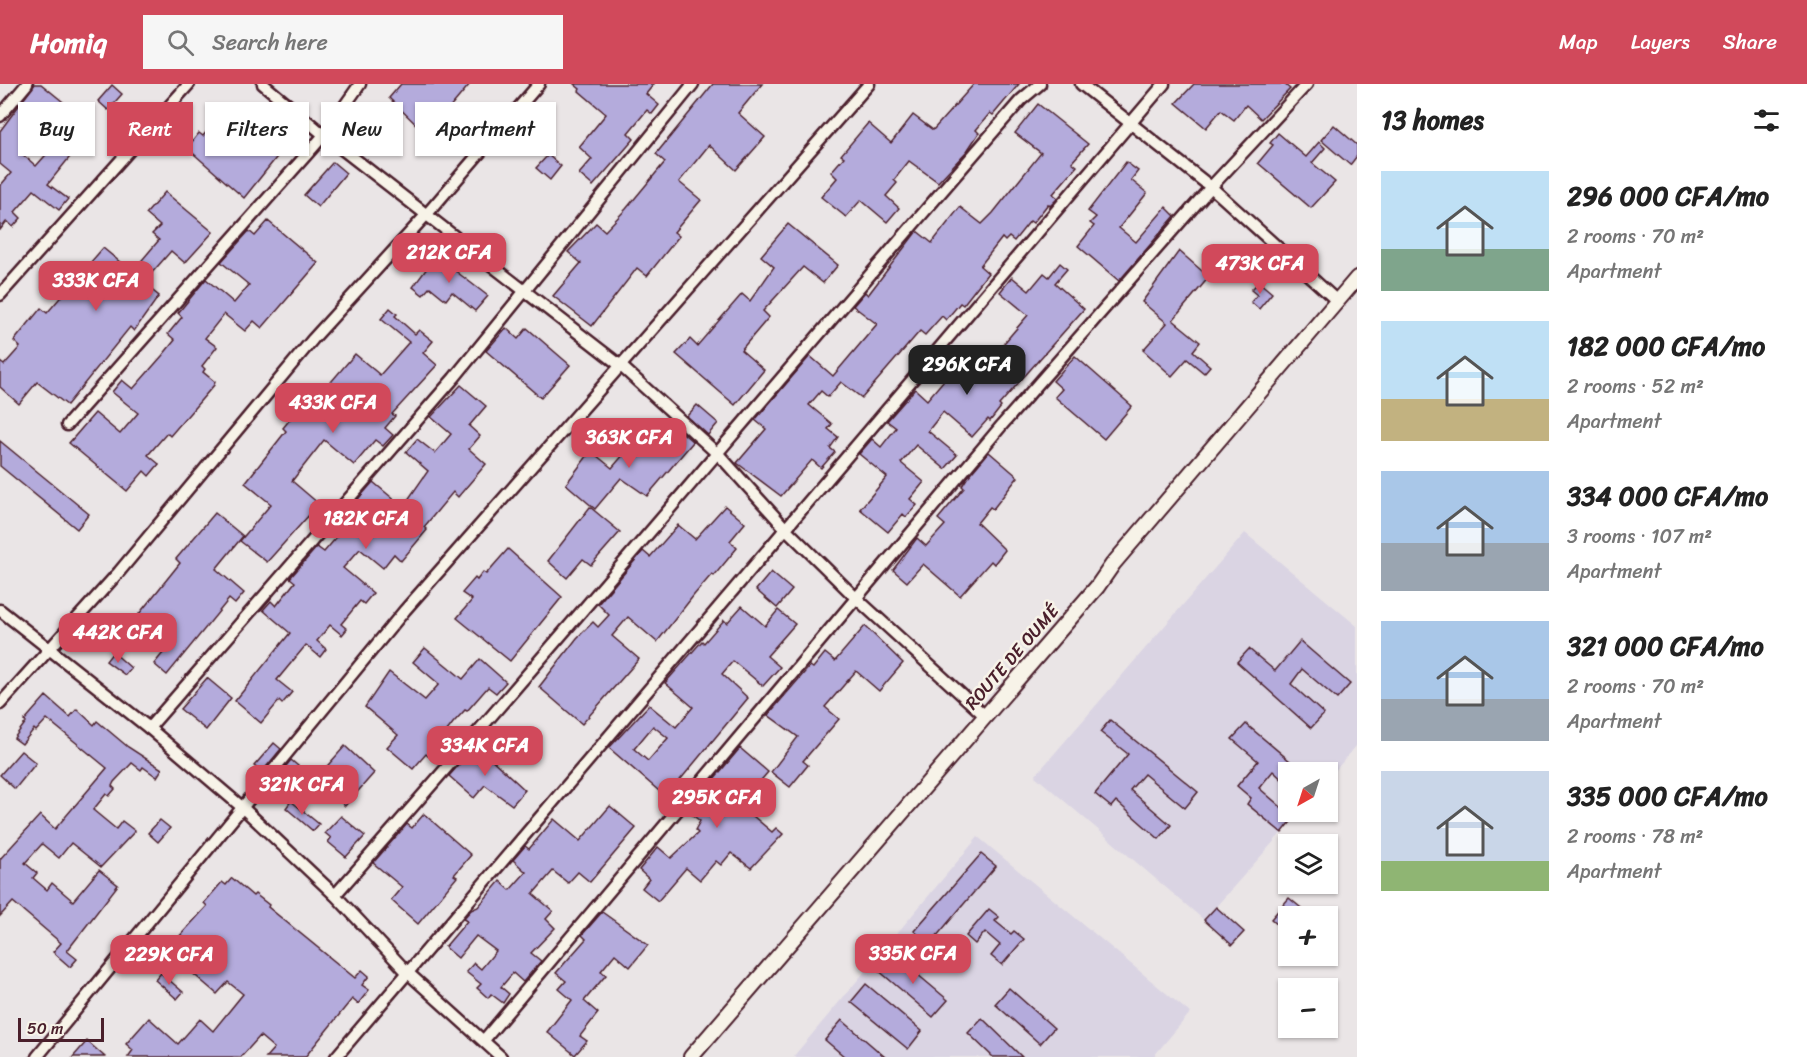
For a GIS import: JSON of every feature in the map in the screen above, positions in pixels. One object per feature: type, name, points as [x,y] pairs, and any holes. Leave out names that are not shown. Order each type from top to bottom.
[{"type":"street","points":[[0,116],[27,84]]},
{"type":"street","points":[[0,295],[189,84]]},
{"type":"street","points":[[263,84],[321,132]]},
{"type":"street","points":[[347,102],[360,84]]},
{"type":"street","points":[[0,704],[118,572],[313,339],[428,214],[539,84]]},
{"type":"street","points":[[149,728],[454,378],[693,84]]},
{"type":"street","points":[[37,1057],[405,610],[869,84]]},
{"type":"street","points":[[334,895],[516,690],[898,241],[1022,100],[1040,84]]},
{"type":"street","points":[[1081,84],[1211,187],[1338,301]]},
{"type":"street","points":[[336,1057],[1164,84]]},
{"type":"street","points":[[484,1040],[855,597],[1211,187],[1307,84]]},
{"type":"street","points":[[67,425],[321,138]]},
{"type":"street","points":[[352,156],[621,366],[718,454],[786,529],[855,597],[984,715]]},
{"type":"street","name":"ROUTE DE OUMÉ","points":[[691,1057],[984,715],[1097,587],[1113,564],[1357,279]]},
{"type":"street","points":[[0,610],[149,728],[243,808],[334,895],[407,972],[501,1057]]},
{"type":"shaded area","points":[[1245,533],[1357,626],[1357,745],[1338,767],[1338,762],[1278,762],[1278,822],[1291,822],[1278,834],[1204,920],[1035,776]]},
{"type":"shaded area","points":[[978,837],[1190,1013],[1153,1057],[793,1057]]},
{"type":"building","points":[[35,84],[41,84],[63,102],[22,102]]},
{"type":"building","points":[[401,84],[470,84],[455,102],[415,102],[415,123],[403,112],[403,102],[393,102],[389,98]]},
{"type":"building","points":[[574,84],[654,84],[646,94],[659,105],[652,114],[647,110],[628,133],[634,139],[593,186],[579,174],[592,159],[579,147],[606,114]]},
{"type":"building","points":[[713,84],[762,84],[738,113],[765,137],[736,170],[709,145],[679,182],[701,200],[674,232],[679,236],[647,276],[637,268],[592,326],[553,296],[581,263],[568,252],[596,223],[605,231],[626,209],[665,162],[656,154]]},
{"type":"building","points":[[974,84],[1019,84],[993,115],[990,113],[976,130],[979,133],[967,151],[938,182],[909,161],[894,180],[897,183],[886,196],[899,208],[887,222],[861,200],[846,217],[821,197],[837,178],[831,172],[844,157],[841,155],[868,123],[891,143],[913,115],[933,130]]},
{"type":"building","points":[[1194,84],[1284,84],[1290,89],[1261,119],[1246,105],[1234,120],[1221,110],[1206,128],[1176,103]]},
{"type":"building","points":[[112,85],[122,94],[115,102],[107,102],[107,109],[98,101]]},
{"type":"building","points":[[1038,104],[1088,144],[1072,162],[1077,166],[1053,194],[1058,198],[1050,206],[1048,204],[1033,223],[1030,221],[1014,241],[1009,237],[1005,241],[1002,238],[980,266],[988,273],[963,305],[960,303],[946,320],[942,316],[925,335],[920,331],[862,398],[841,382],[828,397],[821,391],[809,405],[832,424],[828,429],[838,437],[830,448],[835,452],[821,468],[812,460],[781,496],[737,463],[766,429],[755,420],[810,356],[833,376],[877,324],[853,306],[865,292],[868,295],[917,231],[932,243],[960,207],[982,224],[993,213],[1041,153],[1015,133]]},
{"type":"building","points":[[18,107],[18,156],[24,156],[36,166],[45,156],[71,156],[48,184],[68,199],[59,210],[34,190],[15,212],[21,218],[13,227],[7,221],[0,230],[0,186],[11,173],[0,164],[0,131]]},
{"type":"building","points":[[1334,125],[1357,145],[1357,156],[1350,165],[1321,140]]},
{"type":"building","points":[[199,133],[203,136],[205,134],[205,156],[278,156],[244,198],[193,153],[193,140]]},
{"type":"building","points":[[1278,133],[1306,157],[1319,142],[1325,148],[1312,163],[1335,182],[1311,208],[1258,163],[1273,145],[1270,143]]},
{"type":"building","points":[[547,156],[561,166],[550,180],[536,168]]},
{"type":"building","points":[[333,162],[346,173],[318,207],[304,195]]},
{"type":"building","points":[[1126,162],[1138,171],[1131,180],[1147,193],[1119,228],[1136,242],[1166,207],[1175,216],[1119,281],[1078,246],[1094,226],[1090,223],[1096,217],[1088,211]]},
{"type":"building","points":[[165,192],[213,232],[185,263],[171,251],[143,283],[159,296],[134,331],[130,327],[67,405],[37,382],[19,404],[0,387],[0,362],[4,365],[20,347],[14,341],[41,308],[47,313],[103,248],[132,272],[159,240],[152,234],[160,226],[146,214]]},
{"type":"building","points":[[268,221],[318,263],[262,328],[254,321],[245,331],[224,314],[205,338],[217,347],[202,366],[205,369],[203,372],[215,382],[214,385],[170,436],[167,433],[148,455],[159,464],[149,476],[144,471],[127,491],[69,443],[95,413],[120,434],[138,413],[112,392],[122,380],[133,389],[162,356],[175,340],[168,334],[182,317],[178,313],[206,279],[234,303],[249,285],[221,262],[249,231],[255,236]]},
{"type":"building","points":[[788,224],[838,265],[823,283],[803,267],[763,311],[769,317],[741,350],[764,370],[735,405],[676,354],[690,339],[697,346],[742,294],[750,301],[774,267],[761,256]]},
{"type":"building","points":[[1179,251],[1209,277],[1173,320],[1200,342],[1193,351],[1210,366],[1204,373],[1187,359],[1172,376],[1143,350],[1167,323],[1142,302]]},
{"type":"building","points":[[436,256],[488,296],[475,311],[452,292],[446,300],[430,287],[423,295],[413,287]]},
{"type":"building","points":[[1060,263],[1067,269],[1055,283],[1084,309],[999,405],[1001,407],[990,421],[988,419],[972,437],[943,412],[928,431],[957,455],[945,469],[916,445],[901,463],[924,482],[910,499],[917,505],[906,517],[903,514],[888,532],[860,509],[887,477],[859,454],[872,439],[881,447],[896,428],[887,421],[915,389],[927,400],[955,367],[969,379],[999,349],[1028,315],[1000,292],[1012,277],[1029,291],[1044,273],[1049,277]]},
{"type":"building","points":[[1259,282],[1272,293],[1259,309],[1251,302],[1257,295],[1251,290]]},
{"type":"building","points":[[390,308],[397,314],[395,316],[415,334],[419,330],[433,341],[423,353],[437,365],[392,414],[395,416],[385,428],[393,435],[383,446],[375,440],[354,465],[324,440],[292,481],[319,504],[267,562],[240,541],[271,504],[245,483],[286,431],[283,428],[296,412],[293,410],[299,403],[307,410],[355,354],[380,375],[409,342],[381,319]]},
{"type":"building","points":[[506,328],[518,339],[527,328],[570,365],[541,398],[486,351]]},
{"type":"building","points":[[1075,356],[1132,406],[1104,439],[1055,397],[1062,389],[1053,381]]},
{"type":"building","points":[[461,385],[486,406],[469,426],[480,436],[469,449],[486,464],[458,497],[453,492],[424,527],[427,530],[401,561],[394,554],[383,568],[360,549],[343,568],[373,593],[364,604],[360,601],[341,624],[347,629],[342,635],[330,625],[317,641],[326,649],[320,657],[306,645],[277,680],[292,692],[282,704],[279,701],[261,723],[235,701],[290,633],[263,610],[271,601],[276,606],[295,582],[290,578],[317,547],[324,552],[353,518],[346,513],[373,482],[403,507],[428,471],[406,452],[417,439],[435,453],[451,434],[431,417]]},
{"type":"building","points":[[697,405],[718,423],[708,435],[687,416]]},
{"type":"building","points":[[674,428],[693,442],[647,496],[621,478],[595,509],[566,484],[591,451],[612,468],[637,439],[653,453]]},
{"type":"building","points":[[0,441],[89,514],[77,529],[0,466]]},
{"type":"building","points":[[989,452],[1018,477],[993,509],[990,507],[977,523],[1005,550],[994,564],[991,561],[960,596],[923,564],[907,582],[893,570],[917,538],[926,546],[945,525],[938,519],[964,488],[962,486],[967,478]]},
{"type":"building","points":[[725,506],[745,523],[730,541],[737,548],[714,576],[712,574],[694,595],[657,642],[628,617],[612,636],[639,659],[582,724],[539,687],[577,638],[593,622],[598,627],[609,615],[598,604],[643,551],[650,557],[678,525],[695,539]]},
{"type":"building","points":[[590,507],[620,532],[591,565],[583,559],[567,578],[548,561]]},
{"type":"building","points":[[215,513],[243,536],[216,569],[244,593],[235,604],[229,599],[167,675],[154,664],[172,642],[139,614],[180,563],[176,559]]},
{"type":"building","points":[[508,549],[562,597],[510,661],[457,618],[472,600],[462,593],[475,578],[477,580],[483,572],[486,574]]},
{"type":"building","points":[[771,572],[792,590],[777,608],[756,590]]},
{"type":"building","points":[[742,606],[765,626],[778,610],[795,624],[767,656],[780,667],[763,686],[733,661],[722,674],[748,698],[666,797],[609,748],[649,705],[676,727],[693,707],[665,683],[702,641],[704,643],[724,620],[727,623]],"holes":[[[653,726],[668,738],[648,761],[634,749]]]},
{"type":"building","points":[[865,626],[903,663],[879,691],[856,671],[825,707],[839,719],[803,761],[808,765],[790,787],[771,772],[798,737],[768,715],[810,666],[813,668],[825,653],[835,661]]},
{"type":"building","points":[[1300,641],[1350,684],[1337,699],[1302,669],[1291,684],[1324,714],[1311,728],[1237,662],[1249,649],[1275,671]]},
{"type":"building","points":[[425,648],[463,679],[480,659],[506,682],[496,693],[488,687],[453,723],[428,756],[426,754],[413,769],[387,747],[398,735],[365,707],[389,672],[425,700],[439,684],[413,662]]},
{"type":"building","points":[[113,652],[131,668],[125,675],[106,661]]},
{"type":"building","points":[[207,678],[231,698],[206,730],[180,709]]},
{"type":"building","points":[[46,696],[70,717],[77,709],[94,725],[97,721],[128,747],[162,769],[157,777],[143,767],[141,770],[132,763],[114,782],[112,786],[115,789],[109,796],[106,794],[93,810],[116,829],[122,821],[135,831],[101,867],[71,843],[59,858],[42,844],[25,863],[37,873],[33,878],[47,890],[52,883],[73,901],[99,870],[118,885],[67,951],[77,959],[70,967],[53,952],[61,943],[13,902],[0,916],[0,859],[40,815],[55,829],[107,768],[47,719],[36,731],[34,729],[22,744],[14,738],[26,722],[24,721]]},
{"type":"building","points":[[1110,720],[1198,792],[1185,808],[1144,774],[1130,790],[1171,825],[1159,839],[1116,801],[1111,807],[1095,794],[1128,754],[1100,732]]},
{"type":"building","points":[[1246,724],[1291,762],[1278,762],[1278,776],[1273,771],[1259,788],[1278,804],[1278,822],[1291,822],[1282,833],[1247,804],[1251,798],[1237,786],[1258,761],[1232,739]]},
{"type":"building","points":[[274,743],[281,749],[262,772],[254,766]]},
{"type":"building","points":[[476,745],[525,790],[512,805],[485,785],[474,798],[449,776]]},
{"type":"building","points":[[345,746],[374,773],[345,806],[336,798],[341,791],[321,773]]},
{"type":"building","points":[[740,748],[768,772],[740,805],[772,832],[776,828],[783,834],[751,868],[731,853],[721,865],[716,861],[700,880],[686,868],[658,901],[642,888],[649,879],[639,870],[658,847],[671,858],[698,833],[695,830],[700,821],[687,811]]},
{"type":"building","points":[[21,751],[36,763],[15,789],[0,775]]},
{"type":"building","points":[[291,760],[304,771],[294,782],[282,771]]},
{"type":"building","points":[[291,801],[319,824],[313,831],[286,808]]},
{"type":"building","points":[[610,806],[636,828],[590,882],[578,872],[568,883],[553,871],[533,894],[553,911],[546,919],[555,928],[531,953],[541,961],[523,982],[513,973],[501,987],[509,994],[503,1003],[491,994],[488,998],[477,988],[481,984],[466,972],[474,963],[481,969],[496,951],[476,936],[458,958],[445,947],[467,921],[463,919],[471,910],[478,907],[500,881],[510,890],[526,872],[513,860],[525,846],[529,849],[554,819],[580,841]]},
{"type":"building","points":[[424,814],[471,855],[454,875],[457,877],[418,924],[391,900],[402,887],[373,863],[407,824],[412,828]]},
{"type":"building","points":[[341,816],[365,836],[346,857],[328,842],[331,838],[325,833]]},
{"type":"building","points":[[160,820],[170,828],[158,842],[148,833]]},
{"type":"building","points":[[981,854],[996,866],[930,944],[914,931]]},
{"type":"building","points":[[232,878],[253,896],[255,894],[269,905],[268,907],[355,978],[362,970],[369,976],[362,985],[369,990],[358,1004],[352,999],[305,1057],[266,1057],[274,1048],[260,1036],[241,1057],[128,1057],[133,1050],[126,1044],[149,1018],[178,1044],[200,1019],[213,1031],[243,994],[228,982],[217,994],[177,960],[188,947],[178,938],[207,906],[204,903],[222,882],[226,885]]},
{"type":"building","points":[[1289,898],[1299,906],[1282,906]]},
{"type":"building","points":[[1216,907],[1244,932],[1232,945],[1204,920]]},
{"type":"building","points":[[989,909],[999,917],[995,921],[1011,934],[1014,931],[1024,939],[1002,965],[991,956],[1000,945],[985,932],[975,944],[966,936]]},
{"type":"building","points":[[1278,911],[1278,925],[1271,919]]},
{"type":"building","points":[[602,912],[648,945],[630,967],[615,954],[601,971],[606,975],[584,1001],[598,1013],[580,1036],[587,1041],[575,1055],[547,1032],[572,1000],[559,989],[566,981],[556,973],[586,939],[582,935]]},
{"type":"building","points":[[892,953],[948,1000],[933,1017],[878,970]]},
{"type":"building","points":[[161,973],[183,992],[177,999],[155,980]]},
{"type":"building","points":[[866,984],[922,1031],[908,1049],[851,1002]]},
{"type":"building","points":[[1009,988],[1054,1028],[1040,1044],[995,1004]]},
{"type":"building","points":[[982,1018],[1022,1057],[993,1057],[968,1033]]},
{"type":"building","points":[[842,1020],[885,1057],[845,1057],[825,1040]]},
{"type":"building","points":[[87,1041],[105,1057],[73,1057]]}]
